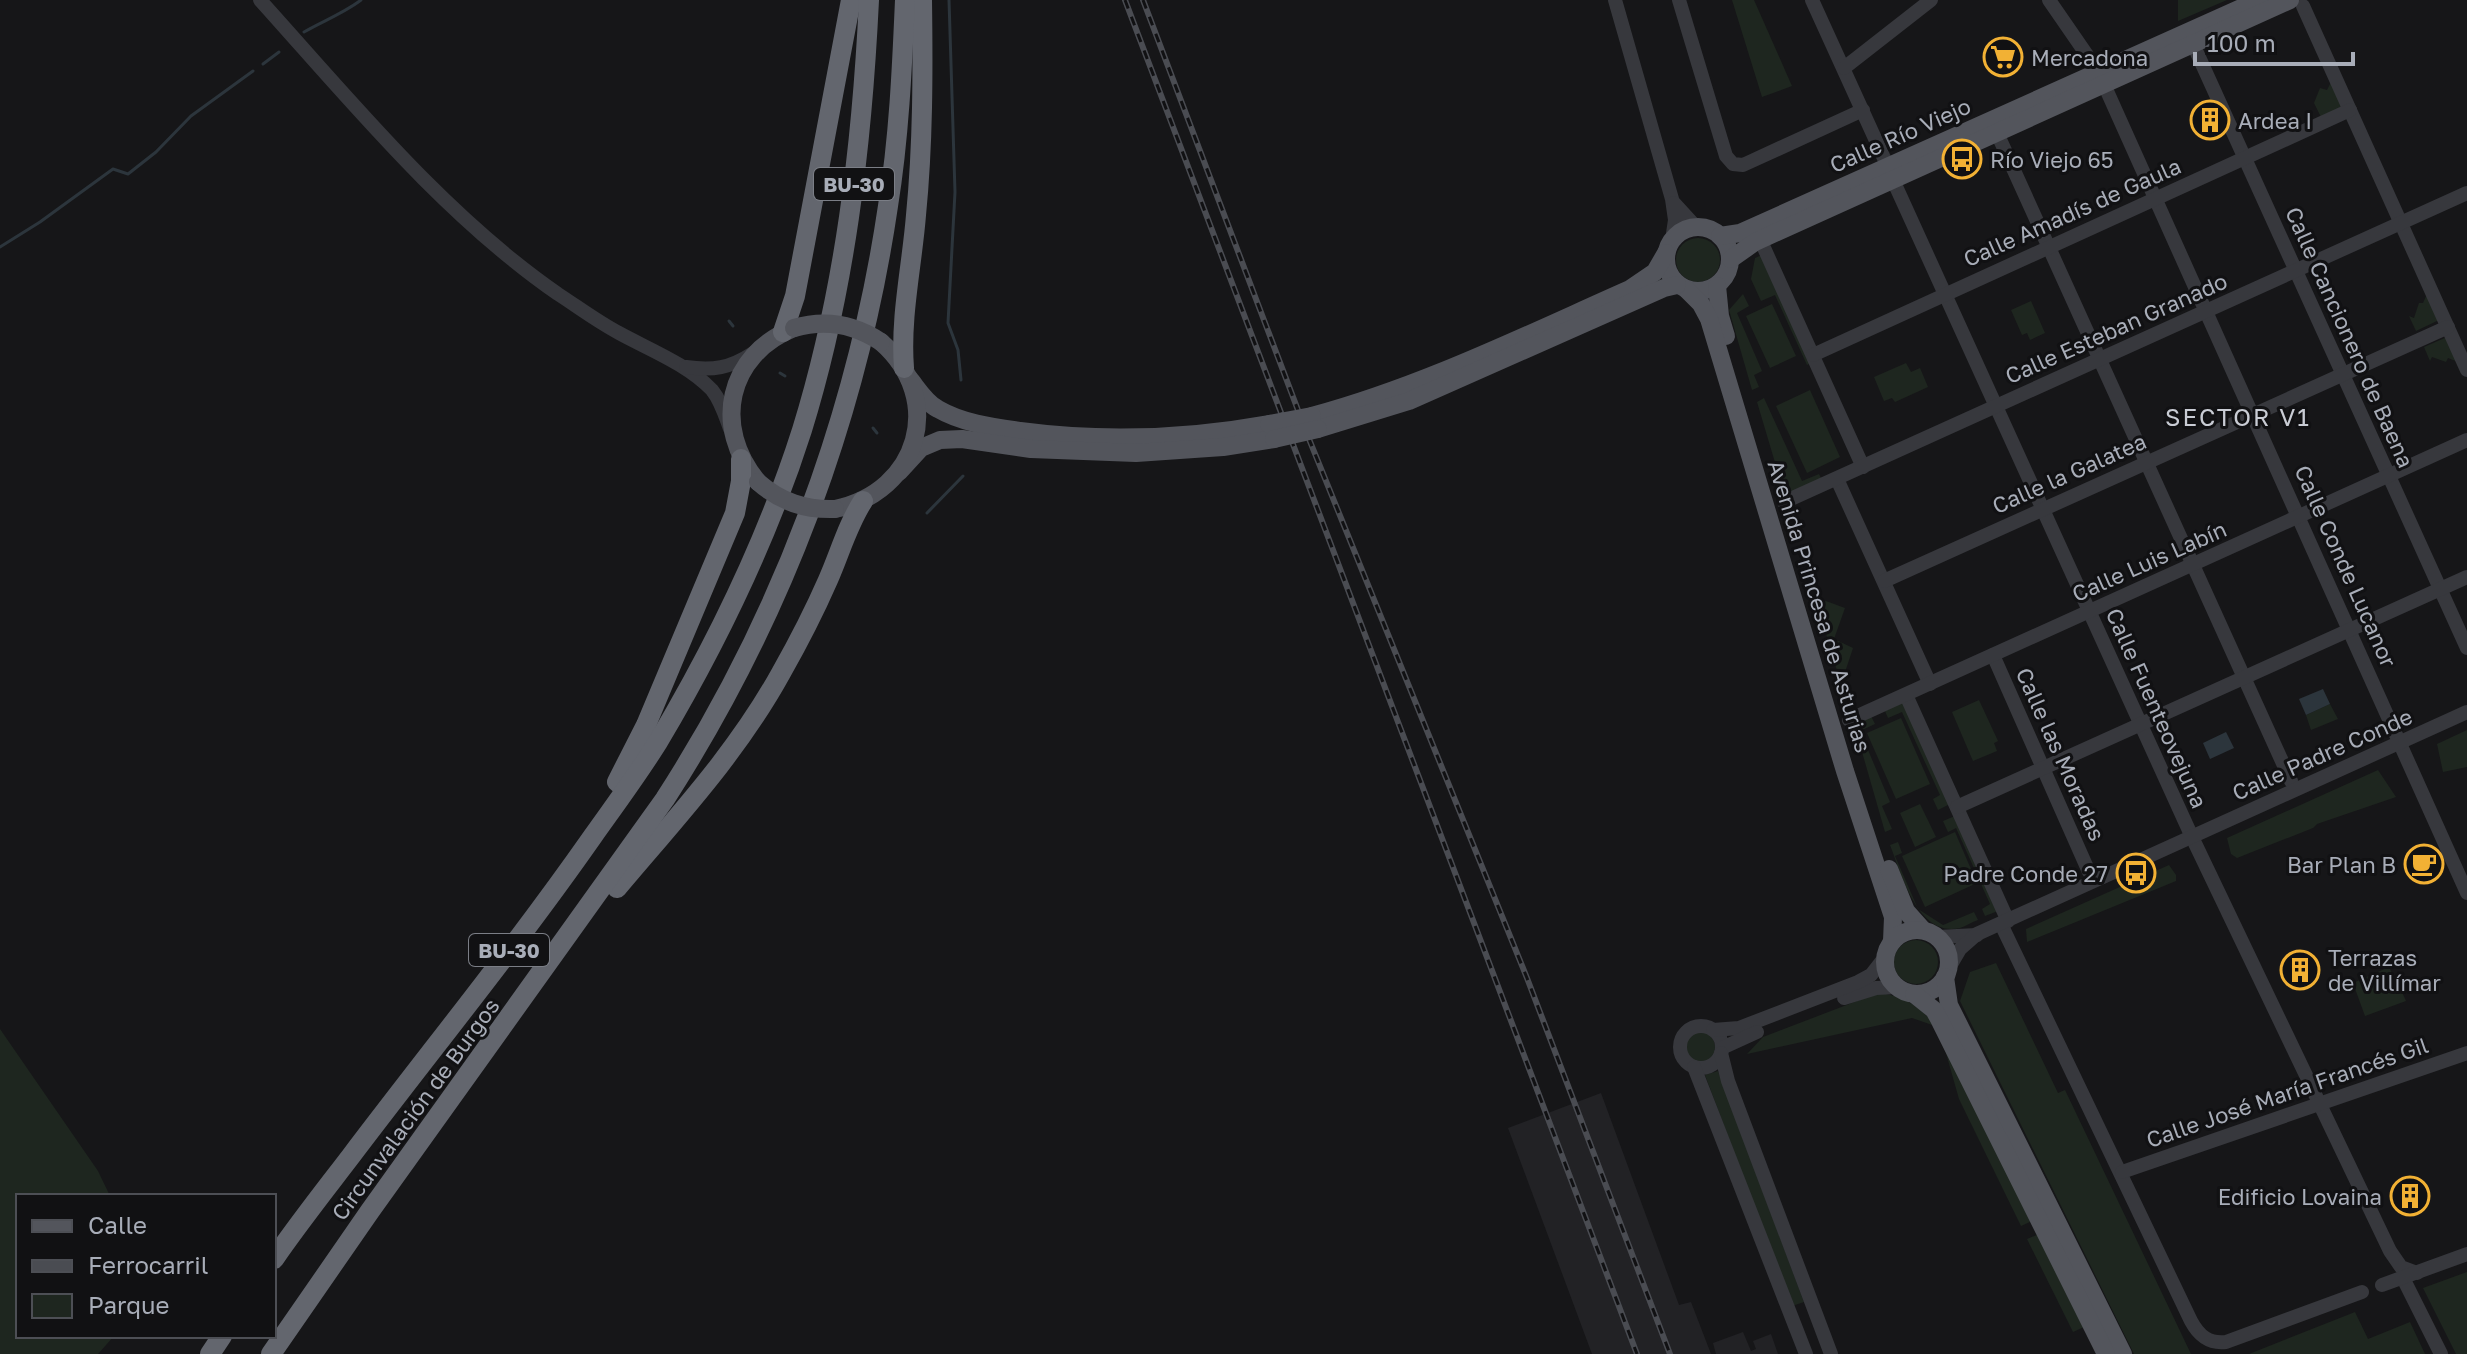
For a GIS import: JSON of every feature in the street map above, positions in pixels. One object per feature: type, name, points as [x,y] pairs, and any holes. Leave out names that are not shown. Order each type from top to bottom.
[{"type":"highway","points":[[788,330],[851,0]]},
{"type":"highway","name":"Circunvalación de Burgos","points":[[276,1256],[573,864],[657,744],[721,624],[760,541],[800,434],[835,300],[856,169],[869,0]]},
{"type":"highway","name":"Circunvalación de Burgos","points":[[271,1354],[640,835],[704,738],[765,617],[805,524],[853,379],[889,203],[905,0]]},
{"type":"highway","points":[[906,373],[902,341],[917,212],[922,0]]},
{"type":"highway","points":[[418,1068],[435,1034],[573,849],[612,792],[630,758],[735,513],[741,481],[738,452]]},
{"type":"highway","points":[[534,985],[554,968],[711,777],[748,727],[781,675],[809,622],[846,532],[863,501]]},
{"type":"main road","name":"Calle Río Viejo","points":[[1731,259],[1743,248],[1890,174],[2259,0]]},
{"type":"main road","name":"Calle Río Viejo","points":[[1720,236],[1740,233],[1997,133],[2101,77],[2296,3]]},
{"type":"main road","points":[[1271,432],[1096,438],[1036,433],[969,422],[929,403],[881,342],[861,330],[839,324],[816,323],[788,330],[758,350],[741,373],[732,401],[732,430],[738,452],[758,482],[781,499],[794,504],[821,510],[835,509],[863,501],[879,492],[921,448],[940,440],[962,439],[1031,449],[1136,453],[1223,447],[1271,432],[1315,423],[1409,401],[1633,302],[1682,288],[1701,292],[1717,286],[1726,275],[1731,259],[1727,246],[1720,236],[1709,229],[1696,227],[1684,230],[1669,247],[1655,272],[1630,289],[1444,371],[1315,423]]},
{"type":"main road","points":[[1669,247],[1667,270],[1682,288]]},
{"type":"main road","name":"Avenida Princesa de Asturias","points":[[1717,286],[1720,316],[1875,829],[1906,911],[1930,933]]},
{"type":"main road","name":"Avenida Princesa de Asturias","points":[[1682,288],[1705,311],[1713,334],[1845,771],[1893,917],[1885,956]]},
{"type":"main road","points":[[899,472],[914,442],[917,421],[916,399],[906,373]]},
{"type":"main road","points":[[2103,1350],[1934,1010],[1906,990],[1885,968],[1885,956],[1906,931],[1930,933],[1945,946],[1949,1005],[2123,1354]]},
{"type":"main road","points":[[1906,990],[1932,990],[1947,972]]},
{"type":"street","points":[[260,0],[407,160],[506,253],[556,292],[615,331],[682,366],[717,397],[738,452]]},
{"type":"street","points":[[1615,0],[1672,199],[1675,220],[1669,247]]},
{"type":"street","points":[[1679,0],[1726,156],[1733,164],[1743,165],[1863,110]]},
{"type":"street","name":"Calle Fuenteovejuna","points":[[1812,0],[2192,837],[2390,1251],[2410,1275],[2441,1354]]},
{"type":"street","points":[[1844,68],[1931,0]]},
{"type":"street","name":"Calle Conde Lucanor","points":[[2049,0],[2101,77],[2467,893]]},
{"type":"street","points":[[2296,3],[2350,110],[2467,370]]},
{"type":"street","name":"Calle Cancionero de Baena","points":[[2193,44],[2467,648]]},
{"type":"street","name":"Calle Amadís de Gaula","points":[[1813,355],[2350,110]]},
{"type":"street","points":[[1997,133],[2291,781]]},
{"type":"street","name":"Calle Esteban Granado","points":[[1784,502],[2467,193]]},
{"type":"street","points":[[1672,199],[1696,227]]},
{"type":"street","points":[[1760,239],[1863,467]]},
{"type":"street","name":"Calle la Galatea","points":[[1884,581],[2448,327]]},
{"type":"street","points":[[682,366],[700,370],[724,368],[758,350]]},
{"type":"street","name":"Calle Luis Labín","points":[[1849,720],[2467,440]]},
{"type":"street","points":[[1837,479],[1930,684]]},
{"type":"street","points":[[1957,807],[2467,577]]},
{"type":"street","name":"Calle las Moradas","points":[[1993,655],[2089,872]]},
{"type":"street","points":[[1906,695],[1957,807],[2004,922],[2196,1330],[2209,1341],[2226,1342],[2362,1292]]},
{"type":"street","name":"Calle Padre Conde","points":[[1947,972],[1960,949],[1977,934],[2467,712]]},
{"type":"street","name":"Calle Padre Conde","points":[[1930,933],[1977,934]]},
{"type":"street","points":[[1806,1354],[1702,1081],[1694,1067],[1682,1057],[1681,1039],[1695,1027],[1713,1030],[1739,1028],[1858,982],[1885,956]]},
{"type":"street","points":[[1694,1067],[1713,1064],[1721,1051],[1737,1039],[1865,990],[1906,990]]},
{"type":"street","points":[[1713,1030],[1721,1041],[1728,1081],[1831,1354]]},
{"type":"street","name":"Calle José María Francés Gil","points":[[2122,1172],[2467,1053]]},
{"type":"street","name":"Calle Fuenteovejuna","points":[[2390,1251],[2392,1267],[2385,1284],[2410,1275]]},
{"type":"street","points":[[2410,1275],[2467,1254]]},
{"type":"shaded area","points":[[2323,689],[2330,704],[2306,715],[2299,699]]},
{"type":"shaded area","points":[[2226,732],[2234,748],[2210,759],[2203,743]]},
{"type":"shaded area","points":[[1601,1093],[1679,1305],[1691,1302],[1711,1354],[1592,1354],[1508,1128]]},
{"type":"shaded area","points":[[1743,1332],[1751,1351],[1756,1349],[1753,1341],[1771,1334],[1778,1354],[1716,1354],[1713,1343]]},
{"type":"green space","points":[[1732,0],[1754,0],[1792,86],[1762,97]]},
{"type":"green space","points":[[2178,0],[2227,0],[2178,21]]},
{"type":"green space","points":[[2332,80],[2344,106],[2321,117],[2314,103],[2320,88],[2327,90]]},
{"type":"green space","points":[[1698,238],[1714,244],[1720,260],[1714,276],[1698,282],[1682,276],[1676,260],[1682,244]]},
{"type":"green space","points":[[1762,255],[1811,363],[1807,365],[1775,295],[1761,301],[1751,279],[1755,258]]},
{"type":"green space","points":[[1743,294],[1749,306],[1737,313],[1762,371],[1754,375],[1759,387],[1752,390],[1729,310]]},
{"type":"green space","points":[[2427,294],[2439,320],[2416,331],[2409,316],[2414,318],[2419,303],[2423,303]]},
{"type":"green space","points":[[2031,301],[2045,333],[2030,340],[2027,333],[2022,335],[2011,310]]},
{"type":"green space","points":[[1772,304],[1796,356],[1770,368],[1746,316]]},
{"type":"green space","points":[[2447,337],[2458,362],[2432,357],[2430,361],[2424,347]]},
{"type":"green space","points":[[1906,363],[1911,372],[1920,368],[1928,387],[1895,402],[1892,398],[1884,401],[1874,377]]},
{"type":"green space","points":[[1810,390],[1840,457],[1807,473],[1776,406]]},
{"type":"green space","points":[[1764,398],[1802,481],[1819,474],[1822,480],[1785,496],[1757,402]]},
{"type":"green space","points":[[1815,597],[1845,608],[1834,639],[1853,648],[1841,684]]},
{"type":"green space","points":[[1979,700],[1998,741],[1994,743],[1997,751],[1973,761],[1952,712]]},
{"type":"green space","points":[[1904,702],[1950,804],[1938,810],[1933,799],[1940,795],[1902,712],[1888,718],[1885,711]]},
{"type":"green space","points":[[2330,704],[2338,719],[2311,730],[2306,715]]},
{"type":"green space","points":[[1871,716],[1875,724],[1860,731],[1890,802],[1882,806],[1892,829],[1885,832],[1854,724]]},
{"type":"green space","points":[[1901,718],[1930,784],[1896,799],[1867,733]]},
{"type":"green space","points":[[2467,730],[2467,767],[2443,772],[2437,744]]},
{"type":"green space","points":[[2378,770],[2396,797],[2317,824],[2237,858],[2231,854],[2227,838]]},
{"type":"green space","points":[[1920,804],[1936,837],[1915,847],[1900,813]]},
{"type":"green space","points":[[1955,816],[1998,911],[1985,916],[1982,909],[1990,904],[1956,828],[1948,832],[1943,821]]},
{"type":"green space","points":[[1955,832],[1977,883],[1925,907],[1902,856]]},
{"type":"green space","points":[[1898,842],[1902,853],[1895,856],[1916,905],[1890,845]]},
{"type":"green space","points":[[2169,865],[2176,875],[2176,881],[2027,942],[2026,929]]},
{"type":"green space","points":[[1920,910],[1943,925],[1974,912],[1978,920],[1960,928],[1945,928],[1933,923]]},
{"type":"green space","points":[[1916,940],[1932,946],[1938,962],[1932,978],[1916,984],[1900,978],[1894,962],[1900,946]]},
{"type":"green space","points":[[1996,963],[2058,1093],[2065,1090],[2191,1354],[2134,1354],[1960,1001],[1970,972]]},
{"type":"green space","points":[[2389,967],[2397,983],[2393,985],[2396,991],[2401,990],[2406,1001],[2365,1016],[2353,983]]},
{"type":"green space","points":[[1878,993],[1896,996],[1911,1004],[1938,1027],[1912,1018],[1747,1054],[1763,1037]]},
{"type":"green space","points":[[0,1029],[98,1171],[109,1194],[16,1194],[16,1338],[112,1338],[98,1354],[0,1354]]},
{"type":"green space","points":[[1700,1032],[1710,1037],[1715,1047],[1710,1057],[1700,1062],[1690,1057],[1685,1047],[1690,1037]]},
{"type":"green space","points":[[1942,1039],[2032,1221],[2021,1226],[1959,1099]]},
{"type":"green space","points":[[1718,1071],[1804,1302],[1792,1306],[1705,1075]]},
{"type":"green space","points":[[2039,1234],[2084,1327],[2073,1332],[2027,1239]]},
{"type":"green space","points":[[2467,1272],[2467,1354],[2456,1354],[2423,1288]]},
{"type":"green space","points":[[2355,1312],[2368,1339],[2410,1322],[2425,1354],[2249,1354]]},
{"type":"waterway","points":[[304,32],[361,0]]},
{"type":"waterway","points":[[949,0],[955,192],[948,323],[958,350],[961,380]]},
{"type":"waterway","points":[[263,64],[279,52]]},
{"type":"waterway","points":[[0,247],[113,169],[128,174],[156,152],[191,116],[253,71]]},
{"type":"waterway","points":[[729,321],[733,326]]},
{"type":"waterway","points":[[780,373],[785,376]]},
{"type":"waterway","points":[[873,428],[877,433]]},
{"type":"waterway","points":[[927,513],[963,476]]},
{"type":"railway","points":[[1125,0],[1637,1354]]},
{"type":"railway","points":[[1143,0],[1307,434],[1527,978],[1670,1354]]},
{"type":"place","name":"Mercadona","points":[[2003,57]]},
{"type":"place","name":"Ardea I","points":[[2210,120]]},
{"type":"place","name":"Río Viejo 65","points":[[1962,159]]},
{"type":"place","name":"Bar Plan B","points":[[2424,864]]},
{"type":"place","name":"Padre Conde 27","points":[[2136,873]]},
{"type":"place","name":"Terrazas de Villímar","points":[[2300,970]]},
{"type":"place","name":"Edificio Lovaina","points":[[2410,1196]]},
{"type":"district","name":"SECTOR V1","points":[[2238,416]]}]
